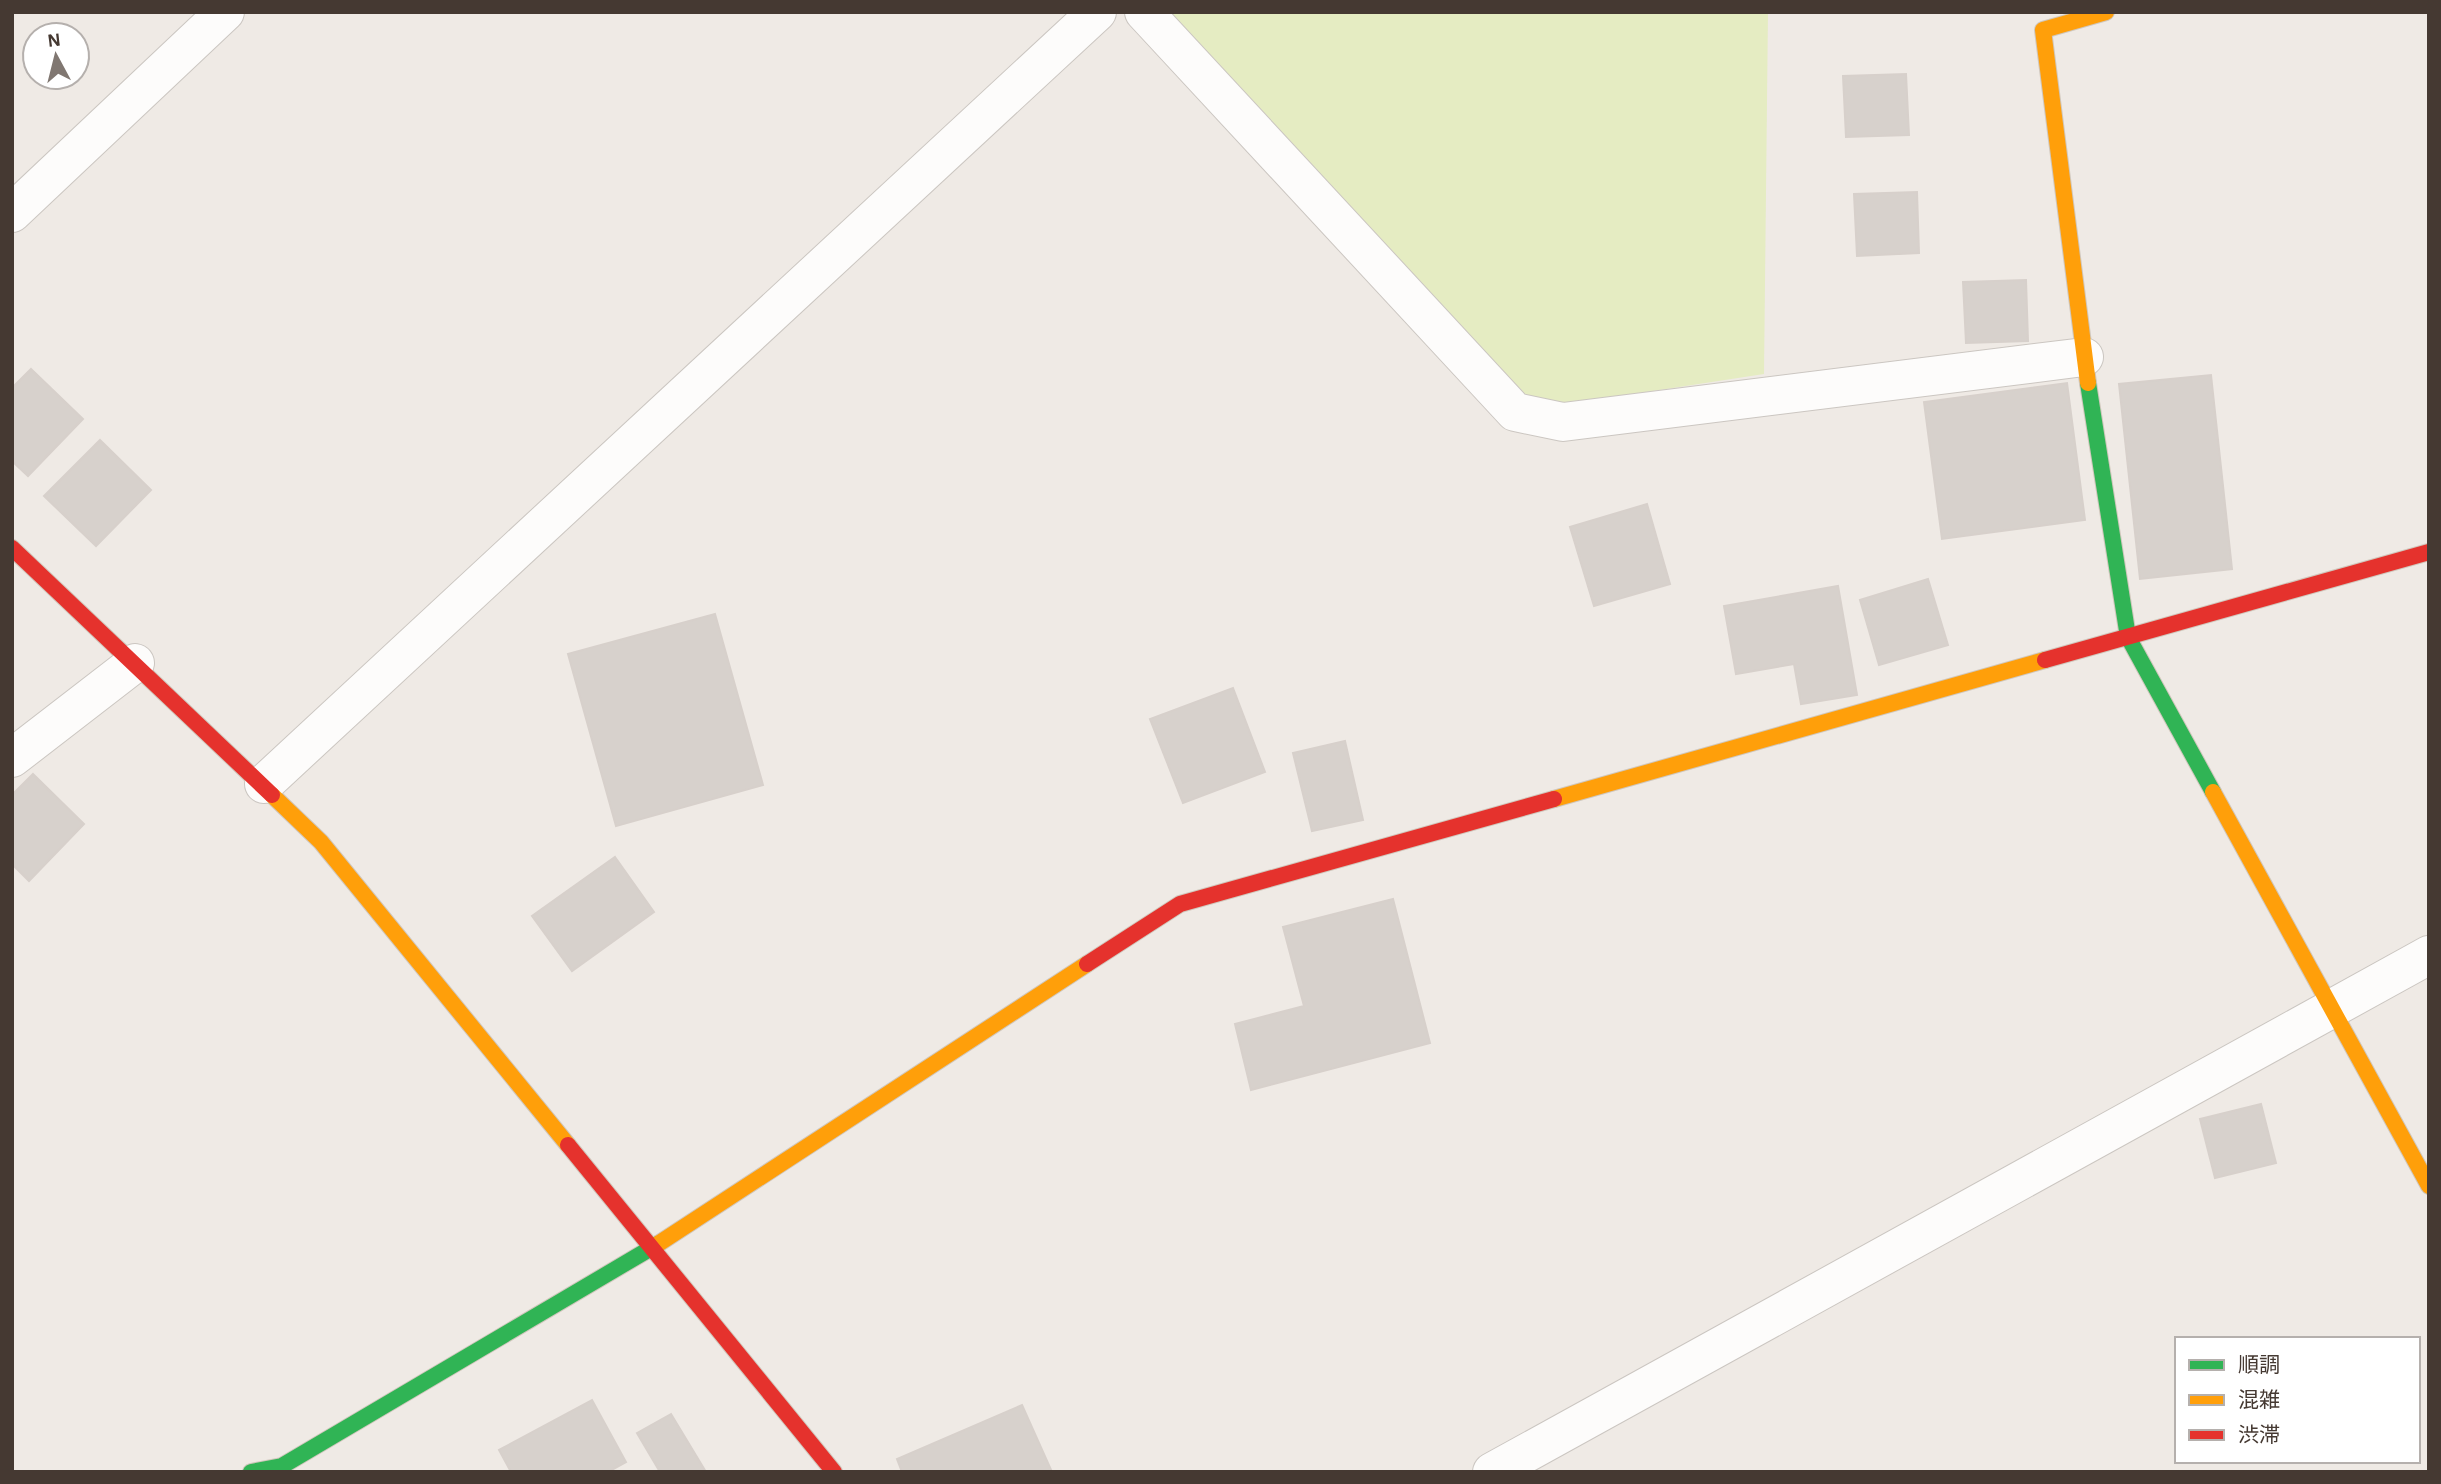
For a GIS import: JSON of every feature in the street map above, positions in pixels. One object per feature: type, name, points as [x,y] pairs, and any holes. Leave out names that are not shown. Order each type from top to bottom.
[{"type":"street","points":[[12,213],[225,12]]},
{"type":"street","points":[[264,784],[1097,12]]},
{"type":"street","points":[[1144,12],[1515,412],[1563,422],[2084,357]]},
{"type":"street","points":[[2106,12],[2043,30],[2084,357],[2128,637],[2429,1186]]},
{"type":"street","points":[[12,548],[264,784],[321,842],[834,1472]]},
{"type":"street","points":[[251,1472],[282,1466],[651,1249],[1180,904],[2429,552]]},
{"type":"street","points":[[12,758],[135,663]]},
{"type":"street","points":[[1492,1472],[2429,955]]},
{"type":"green space","points":[[1144,12],[1768,12],[1764,374],[1515,412]]},
{"type":"building","points":[[1906,74],[1909,135],[1846,137],[1843,76]]},
{"type":"building","points":[[1917,192],[1919,253],[1857,256],[1854,194]]},
{"type":"building","points":[[2026,280],[2028,341],[1966,343],[1963,282]]},
{"type":"building","points":[[31,369],[83,419],[28,476],[12,461],[12,388]]},
{"type":"building","points":[[2211,375],[2232,569],[2140,579],[2119,384]]},
{"type":"building","points":[[2067,383],[2085,520],[1942,539],[1924,402]]},
{"type":"building","points":[[100,440],[151,490],[96,546],[44,496]]},
{"type":"building","points":[[1647,504],[1670,584],[1594,606],[1570,527]]},
{"type":"building","points":[[1928,579],[1948,645],[1879,665],[1860,600]]},
{"type":"building","points":[[1838,586],[1857,695],[1801,704],[1794,664],[1736,674],[1724,606]]},
{"type":"building","points":[[715,614],[763,785],[616,826],[568,654]]},
{"type":"building","points":[[1233,688],[1265,772],[1183,803],[1150,719]]},
{"type":"building","points":[[1345,741],[1363,820],[1312,831],[1293,753]]},
{"type":"building","points":[[33,774],[84,824],[29,881],[12,864],[12,795]]},
{"type":"building","points":[[615,857],[654,912],[572,971],[532,916]]},
{"type":"building","points":[[1393,899],[1430,1043],[1251,1090],[1235,1024],[1304,1006],[1283,927]]},
{"type":"building","points":[[2261,1104],[2276,1163],[2215,1178],[2200,1119]]},
{"type":"building","points":[[592,1400],[626,1462],[608,1472],[511,1472],[499,1450]]},
{"type":"building","points":[[1022,1405],[1052,1472],[902,1472],[897,1459]]},
{"type":"building","points":[[671,1414],[706,1472],[660,1472],[637,1433]]},
{"type":"traffic: fast","points":[[2088,383],[2128,637],[2213,792]]},
{"type":"traffic: fast","points":[[251,1472],[282,1466],[658,1244]]},
{"type":"traffic: slow","points":[[2088,383],[2043,30],[2106,12]]},
{"type":"traffic: slow","points":[[1554,799],[2045,660]]},
{"type":"traffic: slow","points":[[2213,792],[2429,1186]]},
{"type":"traffic: slow","points":[[272,795],[321,842],[568,1145]]},
{"type":"traffic: slow","points":[[658,1244],[1087,964]]},
{"type":"traffic: jam","points":[[12,548],[272,795]]},
{"type":"traffic: jam","points":[[2045,660],[2429,552]]},
{"type":"traffic: jam","points":[[1087,964],[1180,904],[1554,799]]},
{"type":"traffic: jam","points":[[568,1145],[834,1472]]}]
